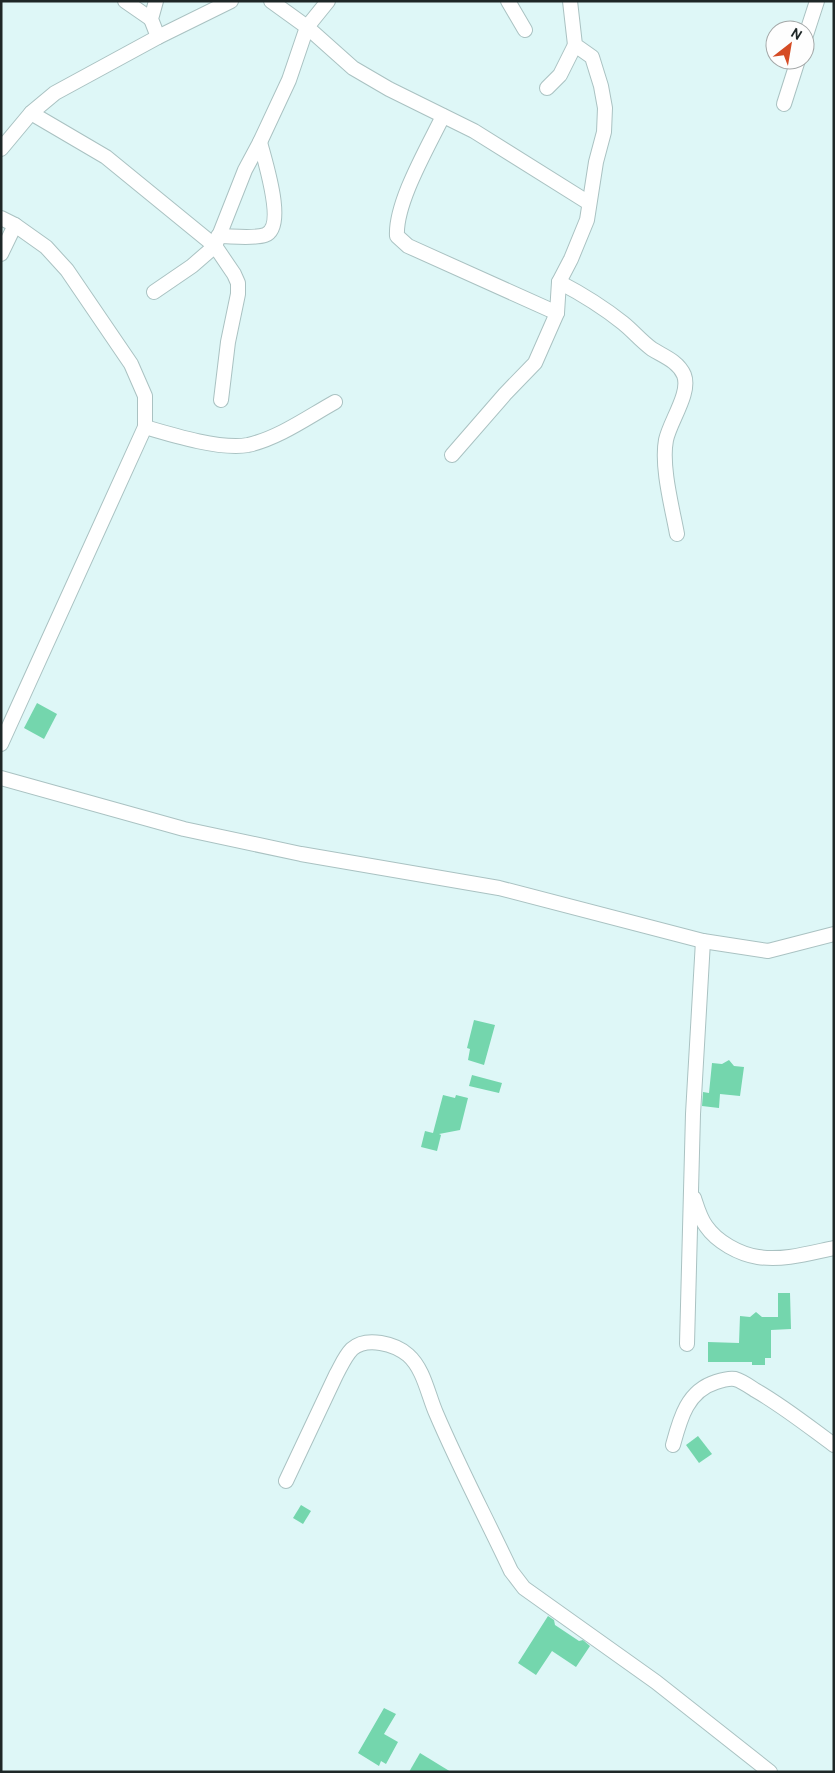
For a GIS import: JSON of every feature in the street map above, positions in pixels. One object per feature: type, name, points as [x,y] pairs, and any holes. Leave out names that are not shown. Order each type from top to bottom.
[{"type":"street","points":[[125,1],[151,19],[158,36]]},
{"type":"street","points":[[151,19],[156,1]]},
{"type":"street","points":[[1,149],[31,112],[55,93],[158,36],[231,1]]},
{"type":"street","points":[[271,1],[307,27],[353,68],[389,90],[474,131],[589,203]]},
{"type":"street","points":[[154,292],[192,266],[216,241],[245,170],[289,80],[307,27],[328,1]]},
{"type":"street","points":[[508,1],[525,30]]},
{"type":"street","points":[[547,88],[560,75],[575,45],[570,1]]},
{"type":"street","points":[[810,20],[816,1]]},
{"type":"street","points":[[452,455],[505,394],[535,363],[557,313],[559,282],[587,220],[596,162],[604,132],[605,108],[602,86],[592,56],[575,45]]},
{"type":"street","points":[[784,104],[795,70]]},
{"type":"street","points":[[31,112],[106,157],[216,241],[238,283],[238,294],[228,342],[221,400]]},
{"type":"street","points":[[443,116],[406,193],[396,224],[396,236],[408,246],[557,313]]},
{"type":"street","points":[[216,241],[267,235],[272,229],[275,220],[273,195],[260,142]]},
{"type":"street","points":[[1,218],[15,225],[46,248],[68,270],[131,364],[144,396],[146,427],[1,744]]},
{"type":"street","points":[[1,254],[15,225]]},
{"type":"street","points":[[559,282],[592,300],[652,349],[674,362],[684,374],[685,386],[666,439],[664,462],[677,534]]},
{"type":"street","points":[[146,427],[183,438],[223,445],[246,445],[265,440],[335,402]]},
{"type":"street","points":[[1,778],[184,829],[301,854],[499,888],[703,941],[768,951],[834,934]]},
{"type":"street","points":[[687,1344],[693,1114],[703,941]]},
{"type":"street","points":[[692,1190],[697,1208],[706,1226],[723,1242],[743,1253],[758,1257],[784,1257],[834,1248]]},
{"type":"street","points":[[286,1481],[336,1375],[353,1348],[366,1343],[383,1344],[398,1348],[410,1356],[419,1369],[436,1413],[511,1571],[524,1588],[576,1623],[656,1682],[770,1772]]},
{"type":"street","points":[[673,1445],[680,1417],[686,1405],[704,1388],[714,1383],[733,1379],[739,1380],[764,1395],[834,1445]]},
{"type":"building","points":[[37,703],[57,714],[44,739],[24,728]]},
{"type":"building","points":[[474,1020],[495,1025],[484,1065],[468,1060],[470,1049],[467,1048]]},
{"type":"building","points":[[729,1060],[734,1066],[744,1067],[740,1096],[720,1094],[719,1108],[702,1106],[703,1092],[709,1093],[712,1063],[722,1064]]},
{"type":"building","points":[[472,1075],[502,1083],[499,1093],[469,1086]]},
{"type":"building","points":[[443,1095],[455,1098],[456,1095],[468,1098],[460,1130],[439,1134],[441,1135],[437,1151],[421,1147],[425,1131],[433,1133]]},
{"type":"building","points":[[778,1293],[790,1293],[791,1329],[771,1330],[771,1358],[765,1358],[765,1365],[752,1365],[752,1362],[708,1362],[708,1342],[739,1343],[740,1316],[750,1317],[756,1312],[762,1317],[778,1317]]},
{"type":"building","points":[[698,1436],[712,1454],[699,1463],[686,1445]]},
{"type":"building","points":[[301,1505],[311,1511],[303,1524],[293,1518]]},
{"type":"building","points":[[548,1616],[554,1620],[555,1625],[579,1641],[583,1640],[590,1646],[576,1667],[552,1651],[536,1675],[518,1663]]},
{"type":"building","points":[[384,1708],[396,1714],[384,1734],[398,1742],[386,1764],[381,1761],[379,1766],[358,1753]]},
{"type":"building","points":[[420,1753],[451,1772],[409,1772]]}]
